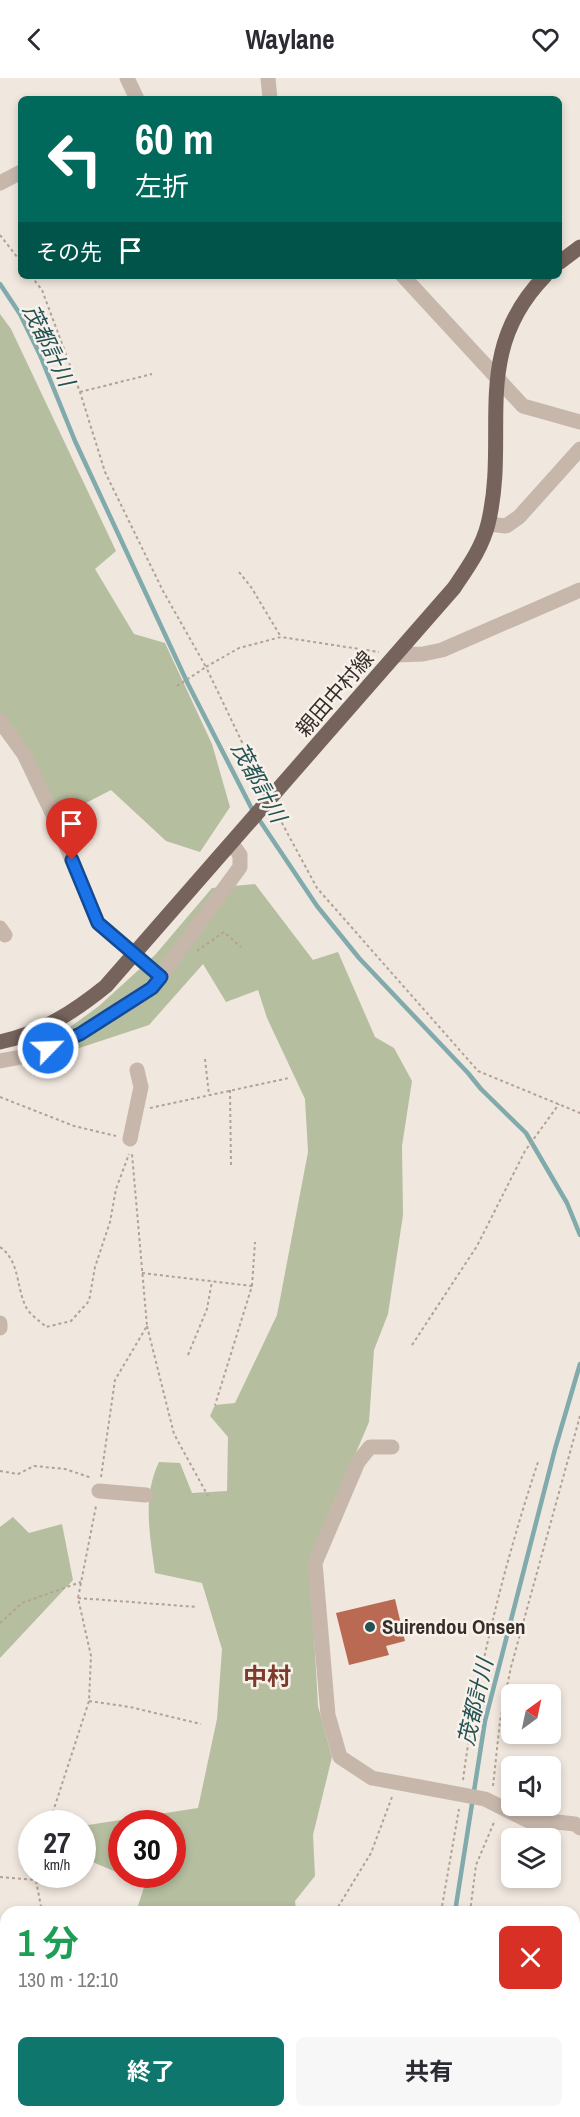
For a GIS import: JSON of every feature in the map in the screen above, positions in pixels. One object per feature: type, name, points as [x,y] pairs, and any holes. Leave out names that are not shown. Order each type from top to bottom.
[{"type":"main road","points":[[562,260],[580,247]]},
{"type":"main road","name":"親田中村線","points":[[0,1042],[19,1038],[44,1027],[77,1009],[106,986],[454,588],[478,553],[488,524],[494,472],[496,374],[510,327],[529,295],[542,279]]},
{"type":"street","points":[[127,78],[136,96]]},
{"type":"street","points":[[268,78],[270,96]]},
{"type":"street","points":[[0,183],[18,174]]},
{"type":"street","points":[[406,279],[524,406],[580,422]]},
{"type":"street","points":[[488,524],[506,526],[519,517],[580,449]]},
{"type":"street","points":[[396,655],[423,654],[442,650],[580,590]]},
{"type":"street","points":[[0,721],[24,754],[55,819],[98,923],[161,977]]},
{"type":"street","points":[[0,1061],[32,1055],[80,1034],[152,988],[240,867],[240,855],[232,844]]},
{"type":"street","points":[[130,1139],[141,1087],[137,1070]]},
{"type":"street","points":[[0,1323],[0,1328]]},
{"type":"street","points":[[392,1447],[370,1447],[358,1462],[315,1563],[328,1715],[340,1757],[372,1778],[492,1802],[531,1822],[575,1824],[580,1828]]},
{"type":"street","points":[[100,1486],[146,1495]]},
{"type":"path","points":[[0,235],[18,258]]},
{"type":"path","points":[[33,279],[42,290],[80,392],[105,472],[163,591],[206,667],[317,888],[478,1071],[580,1113]]},
{"type":"path","points":[[80,392],[152,374]]},
{"type":"path","points":[[239,572],[251,587],[281,637]]},
{"type":"path","points":[[177,686],[239,648],[281,637],[396,655]]},
{"type":"path","points":[[197,951],[225,932],[241,947]]},
{"type":"path","points":[[205,1059],[209,1095]]},
{"type":"path","points":[[136,1111],[289,1077]]},
{"type":"path","points":[[230,1090],[231,1167]]},
{"type":"path","points":[[0,1097],[74,1126],[130,1139]]},
{"type":"path","points":[[412,1345],[477,1246],[525,1151],[559,1105]]},
{"type":"path","points":[[0,1247],[8,1252],[26,1308],[46,1326],[71,1321],[89,1302],[95,1267],[110,1222],[116,1189],[131,1149],[147,1326],[174,1434],[208,1496]]},
{"type":"path","points":[[215,1405],[252,1286],[255,1242]]},
{"type":"path","points":[[142,1273],[252,1286]]},
{"type":"path","points":[[188,1355],[207,1309],[212,1281]]},
{"type":"path","points":[[54,1810],[89,1701],[91,1656],[78,1598],[100,1486],[115,1380],[147,1326]]},
{"type":"path","points":[[471,1906],[476,1865],[492,1802],[500,1721],[511,1667],[580,1416]]},
{"type":"path","points":[[442,1906],[478,1684],[493,1620],[538,1462]]},
{"type":"path","points":[[0,1471],[18,1474],[34,1466],[65,1469],[100,1486]]},
{"type":"path","points":[[0,1623],[22,1603],[81,1582]]},
{"type":"path","points":[[78,1598],[197,1606]]},
{"type":"path","points":[[89,1701],[130,1707],[201,1724]]},
{"type":"path","points":[[339,1906],[371,1853],[397,1782]]},
{"type":"path","points":[[0,1876],[18,1878]]},
{"type":"path","points":[[38,1888],[41,1906]]},
{"type":"green space","points":[[0,314],[11,329],[116,551],[95,569],[134,634],[165,643],[212,744],[230,807],[200,852],[166,841],[111,790],[55,819],[0,721]]},
{"type":"green space","points":[[255,884],[313,960],[338,952],[375,1037],[394,1048],[412,1081],[402,1146],[403,1215],[388,1314],[374,1350],[369,1422],[310,1561],[318,1706],[332,1757],[313,1835],[315,1876],[295,1901],[295,1906],[138,1906],[144,1888],[186,1888],[185,1810],[198,1808],[217,1719],[222,1649],[202,1583],[155,1573],[149,1517],[150,1489],[159,1462],[180,1463],[192,1493],[227,1491],[228,1437],[210,1416],[215,1405],[235,1403],[277,1315],[308,1152],[305,1099],[267,1018],[258,990],[226,1002],[203,964],[149,1025],[52,1057],[62,1033],[99,1006],[155,955],[212,888]]},
{"type":"green space","points":[[13,1517],[29,1533],[62,1524],[73,1580],[0,1658],[0,1527]]},
{"type":"green space","points":[[108,1822],[108,1869],[96,1863],[96,1824]]},
{"type":"building","name":"Suirendou Onsen","points":[[395,1599],[405,1641],[386,1646],[389,1655],[349,1665],[336,1613]]},
{"type":"waterway","name":"茂都計川","points":[[0,284],[20,314],[40,355],[75,441],[188,684],[253,811]]},
{"type":"waterway","name":"茂都計川","points":[[258,818],[317,906],[359,958],[481,1089],[526,1133],[567,1203],[580,1235]]},
{"type":"waterway","name":"茂都計川","points":[[456,1906],[485,1721],[555,1449],[580,1364]]},
{"type":"place","name":"Suirendou Onsen","points":[[370,1627]]},
{"type":"district","name":"中村","points":[[267,1677]]},
{"type":"route","points":[[48,1048],[80,1034],[152,988],[161,977],[98,923],[72,860]]}]
